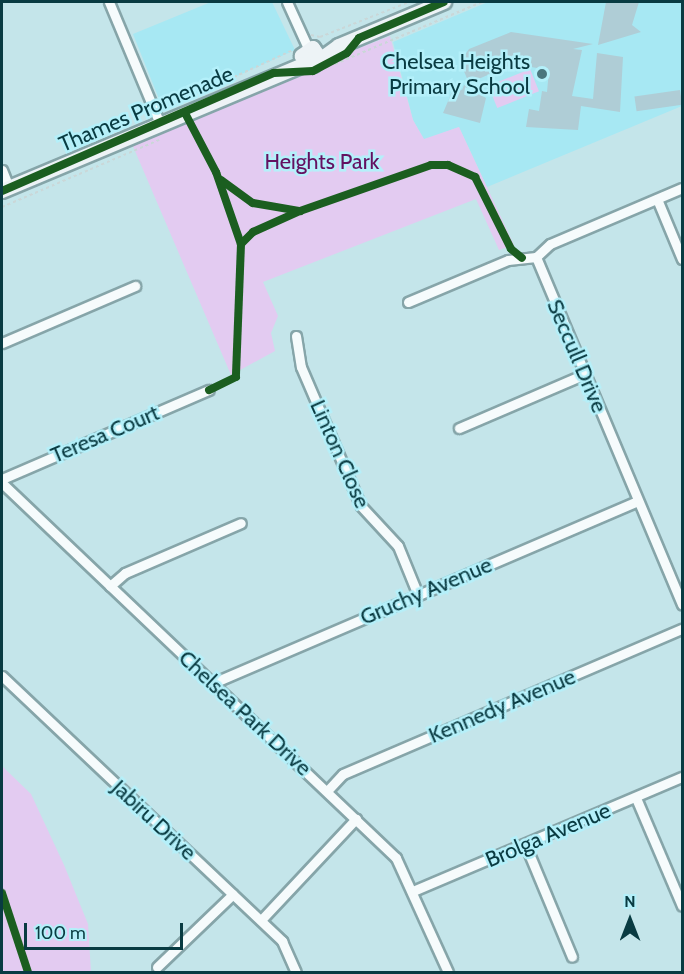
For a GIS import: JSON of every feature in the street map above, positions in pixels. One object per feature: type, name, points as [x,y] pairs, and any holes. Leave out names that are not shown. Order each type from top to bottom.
[{"type":"main road","name":"Thames Promenade","points":[[5,189],[160,124],[311,54],[339,46],[444,2]]},
{"type":"street","points":[[109,2],[160,124]]},
{"type":"street","points":[[287,2],[311,54]]},
{"type":"street","points":[[2,170],[5,189]]},
{"type":"street","points":[[408,302],[508,260],[536,257],[550,244],[682,188]]},
{"type":"street","points":[[657,199],[682,259]]},
{"type":"street","name":"Seccull Drive","points":[[536,257],[682,605]]},
{"type":"street","points":[[2,343],[135,286]]},
{"type":"street","name":"Linton Close","points":[[296,336],[301,367],[361,506],[398,546],[418,595]]},
{"type":"street","points":[[459,428],[585,374]]},
{"type":"street","name":"Teresa Court","points":[[2,479],[209,390]]},
{"type":"street","name":"Chelsea Park Drive","points":[[2,483],[396,858],[448,972]]},
{"type":"street","name":"Gruchy Avenue","points":[[213,683],[638,501]]},
{"type":"street","points":[[110,586],[124,573],[242,523]]},
{"type":"street","name":"Kennedy Avenue","points":[[327,790],[343,774],[682,629]]},
{"type":"street","name":"Jabiru Drive","points":[[2,676],[282,941],[296,972]]},
{"type":"street","name":"Brolga Avenue","points":[[413,891],[682,777]]},
{"type":"street","points":[[636,798],[682,906]]},
{"type":"street","points":[[261,920],[356,819]]},
{"type":"street","points":[[525,844],[572,957]]},
{"type":"street","points":[[157,967],[233,894]]},
{"type":"path","points":[[311,54],[344,29],[409,2]]},
{"type":"path","points":[[234,77],[296,49],[295,43],[311,54],[347,53],[359,38]]},
{"type":"shaded area","points":[[211,2],[272,2],[295,50],[163,109],[133,34]]},
{"type":"shaded area","name":"Chelsea Heights Primary School","points":[[488,2],[682,2],[682,106],[487,187],[459,127],[424,140],[413,120],[393,42]]},
{"type":"green space","name":"Heights Park","points":[[390,36],[413,120],[424,139],[459,127],[514,245],[499,250],[476,199],[263,282],[278,316],[271,333],[275,351],[231,375],[132,144],[306,70],[323,70],[336,57]]},
{"type":"green space","points":[[530,69],[539,91],[497,108],[488,86]]},
{"type":"green space","points":[[2,766],[31,794],[64,865],[88,924],[91,972],[2,972]]},
{"type":"building","points":[[606,2],[639,2],[632,25],[641,32],[598,45]]},
{"type":"building","points":[[511,32],[593,44],[573,49],[582,50],[572,96],[593,99],[597,53],[623,57],[620,112],[581,106],[578,130],[526,127],[529,109],[539,111],[542,91],[547,92],[549,70],[525,66],[525,59],[469,83],[460,62],[469,49]]},
{"type":"building","points":[[464,85],[486,98],[480,123],[443,113],[454,87],[462,90]]},
{"type":"building","points":[[680,90],[682,105],[637,111],[634,96]]},
{"type":"cycle path","points":[[2,191],[274,73],[313,71],[347,53],[359,38],[444,2]]},
{"type":"cycle path","points":[[185,113],[216,172],[241,244],[236,377],[209,390]]},
{"type":"cycle path","points":[[241,244],[253,232],[300,211],[431,165],[448,165],[475,177],[511,249],[522,258]]},
{"type":"cycle path","points":[[221,180],[253,203],[300,211]]},
{"type":"cycle path","points":[[2,893],[28,972]]},
{"type":"place","name":"Chelsea Heights Primary School","points":[[542,74]]}]
